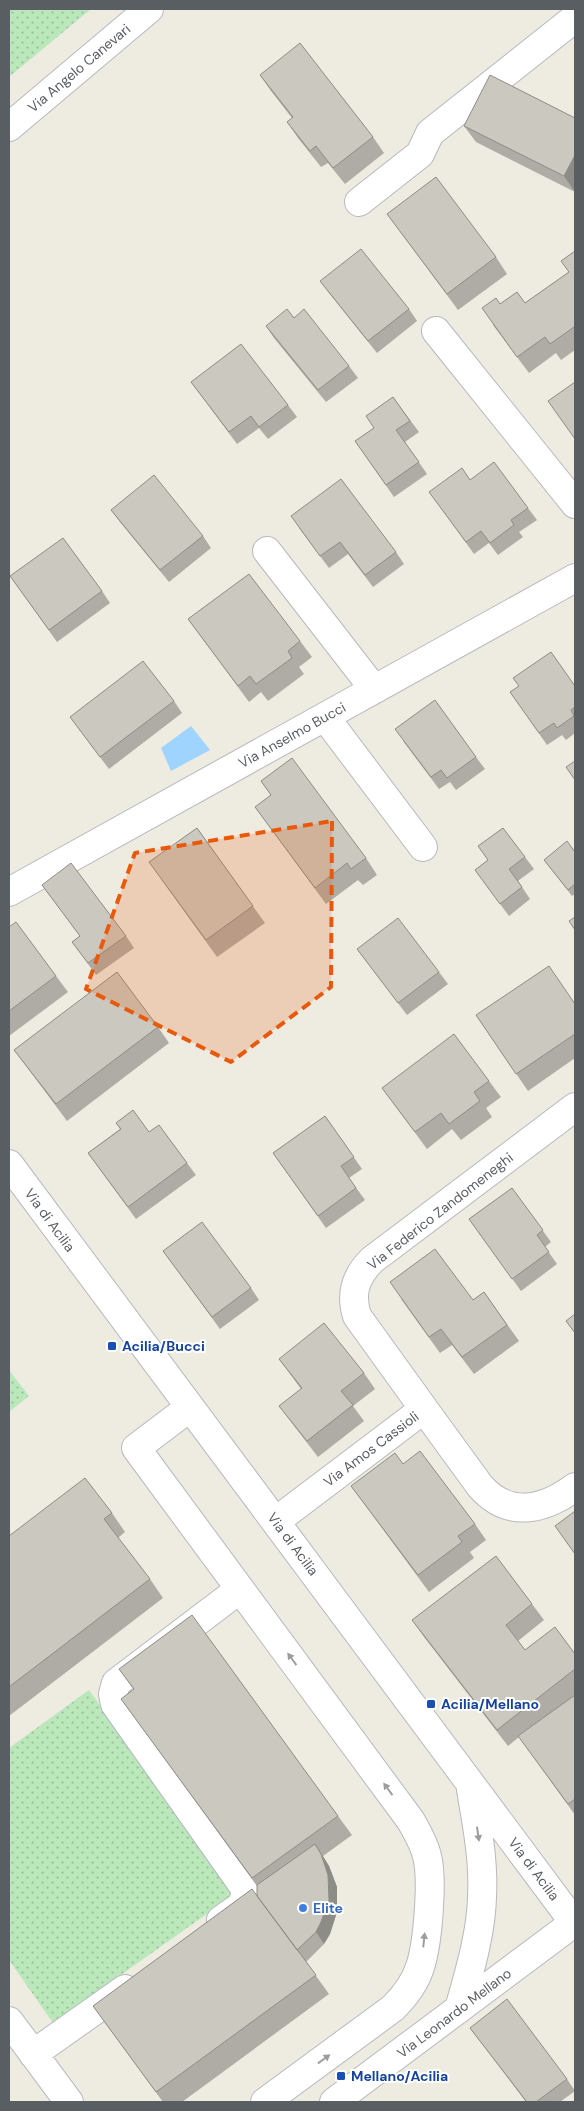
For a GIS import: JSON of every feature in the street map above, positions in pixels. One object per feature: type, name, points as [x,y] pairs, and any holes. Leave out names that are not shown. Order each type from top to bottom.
[{"type":"street","name":"Via Angelo Canevari","points":[[9,127],[149,9]]},
{"type":"street","points":[[359,202],[420,154],[430,134],[575,18]]},
{"type":"street","points":[[436,331],[575,504]]},
{"type":"street","points":[[266,551],[374,689]]},
{"type":"street","name":"Via Anselmo Bucci","points":[[9,892],[374,689],[571,588]]},
{"type":"street","points":[[326,717],[423,847]]},
{"type":"street","name":"Via Federico Zandomeneghi","points":[[424,1409],[356,1316],[353,1303],[357,1279],[372,1260],[575,1107]]},
{"type":"street","name":"Via di Acilia","points":[[9,1164],[189,1408],[276,1521],[471,1786],[575,1923]]},
{"type":"street","points":[[189,1408],[136,1448],[411,1821],[424,1844],[430,1871],[423,1957],[416,1977],[406,1994],[393,2008],[282,2097]]},
{"type":"street","name":"Via Amos Cassioli","points":[[276,1521],[424,1409],[480,1486],[487,1494],[498,1501],[509,1506],[532,1508],[555,1500],[575,1487]]},
{"type":"street","points":[[201,1934],[241,1906],[246,1895],[244,1887],[115,1704],[112,1694],[116,1684],[240,1589]]},
{"type":"street","points":[[459,2010],[476,1944],[482,1898],[481,1861],[471,1786]]},
{"type":"street","name":"Via Leonardo Mellano","points":[[334,2102],[575,1923]]},
{"type":"street","points":[[34,2054],[145,1974]]},
{"type":"street","points":[[9,2021],[69,2102]]},
{"type":"highlighted area","points":[[332,821],[331,987],[231,1062],[86,989],[135,853]]},
{"type":"green space","points":[[9,9],[91,9],[9,77]]},
{"type":"green space","points":[[9,1370],[29,1396],[9,1412]]},
{"type":"green space","points":[[89,1690],[235,1894],[53,2023],[9,1960],[9,1748]]},
{"type":"water","points":[[191,726],[210,750],[171,771],[161,748]]},
{"type":"building","points":[[300,43],[373,137],[333,168],[316,146],[310,151],[287,122],[293,117],[260,75]]},
{"type":"building","points":[[490,75],[575,118],[575,155],[564,176],[464,126]]},
{"type":"building","points":[[436,177],[496,257],[447,294],[387,214]]},
{"type":"building","points":[[361,249],[409,309],[368,341],[320,281]]},
{"type":"building","points":[[575,251],[575,329],[574,327],[550,344],[545,337],[517,357],[482,308],[496,298],[500,304],[517,292],[525,303],[569,272],[561,261]]},
{"type":"building","points":[[287,309],[294,318],[304,309],[349,366],[318,390],[266,326]]},
{"type":"building","points":[[241,344],[288,405],[259,427],[251,416],[229,432],[191,382]]},
{"type":"building","points":[[575,382],[575,439],[548,401]]},
{"type":"building","points":[[393,397],[410,421],[396,430],[419,462],[386,485],[355,441],[374,428],[366,416]]},
{"type":"building","points":[[494,462],[528,508],[511,520],[514,525],[490,543],[481,531],[466,542],[429,492],[462,468],[470,480]]},
{"type":"building","points":[[154,475],[203,536],[160,570],[111,510]]},
{"type":"building","points":[[341,479],[396,552],[365,575],[340,542],[320,556],[291,516]]},
{"type":"building","points":[[63,538],[102,591],[49,630],[10,576]]},
{"type":"building","points":[[249,574],[300,641],[288,651],[292,658],[256,684],[250,676],[238,686],[188,619]]},
{"type":"building","points":[[551,652],[575,686],[575,707],[571,710],[574,716],[557,728],[554,723],[539,733],[510,692],[519,686],[513,678]]},
{"type":"building","points":[[143,661],[174,701],[100,757],[70,717]]},
{"type":"building","points":[[435,700],[476,757],[447,778],[441,770],[431,777],[395,729]]},
{"type":"building","points":[[292,758],[366,858],[351,869],[347,863],[315,888],[255,807],[271,795],[261,781]]},
{"type":"building","points":[[575,761],[575,780],[566,767]]},
{"type":"building","points":[[197,828],[253,906],[206,940],[149,862]]},
{"type":"building","points":[[503,828],[525,857],[509,869],[522,887],[500,904],[475,870],[488,860],[478,846]]},
{"type":"building","points":[[567,841],[575,852],[575,884],[568,890],[544,860]]},
{"type":"building","points":[[71,863],[126,936],[88,963],[72,942],[80,936],[42,885]]},
{"type":"building","points":[[575,917],[575,930],[569,921]]},
{"type":"building","points":[[398,918],[439,972],[398,1003],[357,949]]},
{"type":"building","points":[[16,922],[56,976],[9,1011],[9,927]]},
{"type":"building","points":[[549,966],[575,1004],[575,1034],[516,1074],[476,1015]]},
{"type":"building","points":[[117,972],[158,1027],[56,1104],[14,1050]]},
{"type":"building","points":[[454,1034],[489,1081],[474,1092],[480,1101],[449,1124],[441,1113],[415,1132],[382,1088]]},
{"type":"building","points":[[133,1110],[149,1132],[159,1125],[187,1163],[128,1207],[88,1153],[121,1129],[116,1123]]},
{"type":"building","points":[[325,1116],[354,1157],[341,1166],[356,1188],[318,1216],[273,1153]]},
{"type":"building","points":[[512,1188],[543,1230],[537,1235],[549,1252],[512,1279],[469,1219]]},
{"type":"building","points":[[202,1222],[251,1288],[212,1317],[163,1251]]},
{"type":"building","points":[[435,1249],[473,1300],[484,1292],[507,1325],[462,1357],[441,1329],[429,1337],[390,1282]]},
{"type":"building","points":[[575,1314],[575,1333],[566,1321]]},
{"type":"building","points":[[324,1323],[364,1373],[341,1391],[353,1405],[307,1441],[279,1406],[302,1388],[279,1359]]},
{"type":"building","points":[[420,1451],[475,1524],[458,1536],[462,1542],[418,1575],[351,1486],[395,1453],[403,1464]]},
{"type":"building","points":[[85,1478],[112,1513],[104,1519],[150,1579],[9,1687],[9,1536]]},
{"type":"building","points":[[575,1511],[575,1554],[555,1526]]},
{"type":"building","points":[[496,1556],[532,1604],[506,1625],[525,1650],[555,1627],[575,1654],[575,1669],[497,1730],[412,1620]]},
{"type":"building","points":[[192,1615],[338,1816],[252,1878],[121,1699],[134,1689],[119,1669]]},
{"type":"building","points":[[575,1695],[575,1799],[568,1804],[518,1736]]},
{"type":"building","points":[[315,1844],[321,1854],[328,1875],[329,1900],[316,1932],[297,1950],[257,1896],[257,1885]]},
{"type":"building","points":[[252,1889],[316,1975],[156,2092],[93,2006]]},
{"type":"building","points":[[507,1999],[567,2079],[536,2102],[527,2102],[470,2028]]},
{"type":"place","name":"Acilia/Bucci","points":[[112,1346]]},
{"type":"place","name":"Acilia/Mellano","points":[[431,1704]]},
{"type":"place","name":"Elite","points":[[303,1908]]},
{"type":"place","name":"Mellano/Acilia","points":[[341,2076]]}]
